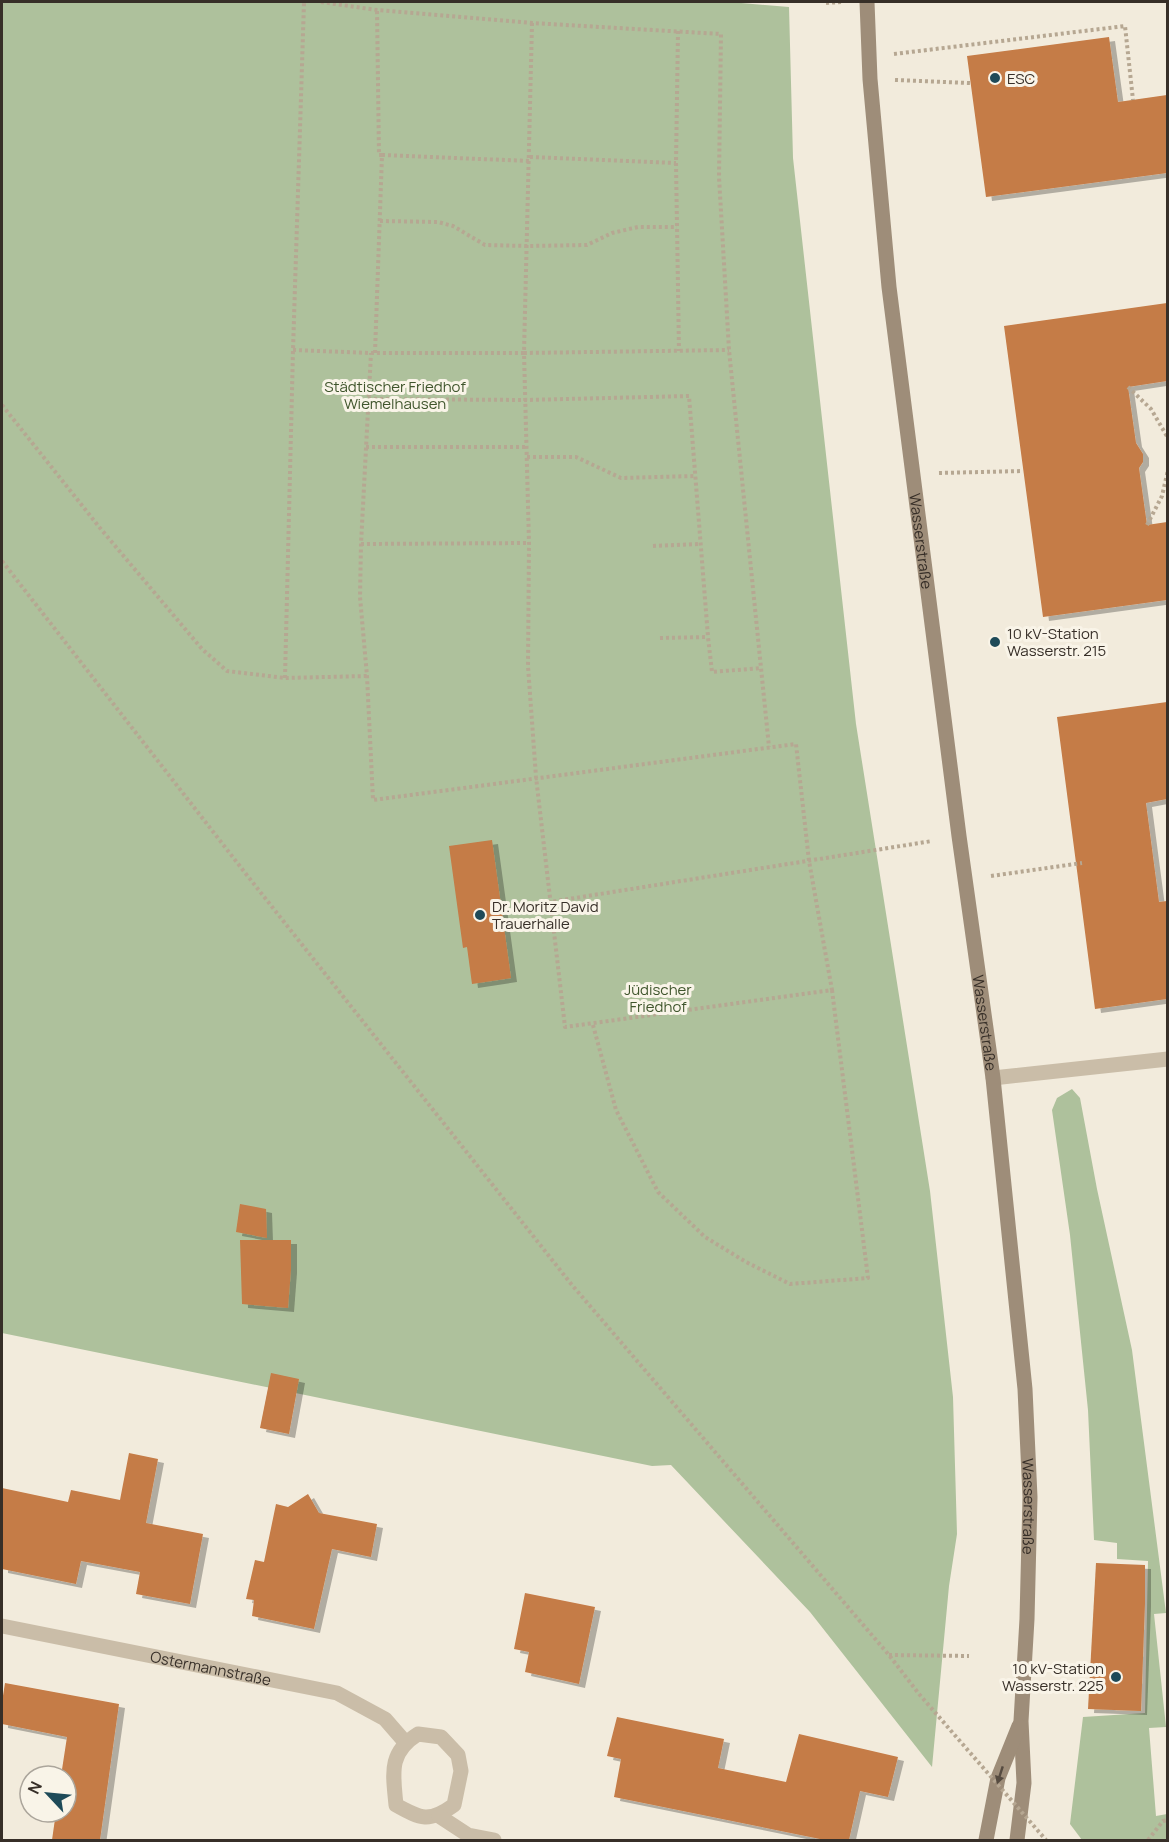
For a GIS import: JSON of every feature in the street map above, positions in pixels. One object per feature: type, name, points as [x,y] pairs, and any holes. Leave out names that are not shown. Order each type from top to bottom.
[{"type":"main road","name":"Wasserstraße","points":[[867,2],[870,79],[889,287],[959,836],[993,1078],[1025,1389],[1029,1476],[1027,1619],[1021,1721],[1024,1782],[1017,1840]]},
{"type":"main road","name":"Wasserstraße","points":[[986,1840],[998,1778],[1021,1721]]},
{"type":"street","name":"Wasserstraße","points":[[993,1078],[1167,1059]]},
{"type":"street","name":"Ostermannstraße","points":[[2,1626],[337,1693],[385,1719],[405,1742]]},
{"type":"street","points":[[418,1734],[441,1737],[458,1755],[461,1771],[454,1805],[439,1816],[418,1817],[396,1805],[394,1761],[405,1742],[418,1734]]},
{"type":"street","points":[[439,1816],[468,1835],[494,1840]]},
{"type":"path","points":[[285,678],[292,350],[304,2]]},
{"type":"path","points":[[321,2],[349,3],[377,10],[532,23],[721,34],[719,177],[729,350],[769,747]]},
{"type":"path","points":[[377,10],[379,155],[676,163]]},
{"type":"path","points":[[532,23],[524,353],[529,543],[528,666],[536,777],[565,1027],[593,1025],[831,990]]},
{"type":"path","points":[[870,57],[1125,26],[1133,100]]},
{"type":"path","points":[[678,31],[676,163],[679,351]]},
{"type":"path","points":[[870,79],[970,83]]},
{"type":"path","points":[[382,155],[373,353],[368,399],[360,597],[367,676],[373,800],[796,744],[809,861],[831,990],[868,1278],[790,1284],[746,1262],[705,1237],[658,1192],[616,1110],[593,1025]]},
{"type":"path","points":[[380,221],[438,222],[449,224],[484,245],[528,246],[587,245],[612,233],[638,227],[677,227]]},
{"type":"path","points":[[292,350],[373,353],[729,350]]},
{"type":"path","points":[[1128,387],[1151,410],[1167,438]]},
{"type":"path","points":[[368,399],[526,400],[689,396],[712,672],[761,668]]},
{"type":"path","points":[[2,405],[100,528],[202,649],[227,671],[285,678],[367,676]]},
{"type":"path","points":[[366,447],[527,447]]},
{"type":"path","points":[[527,457],[576,457],[621,478],[695,476]]},
{"type":"path","points":[[912,474],[1023,471]]},
{"type":"path","points":[[1147,525],[1162,496],[1167,471]]},
{"type":"path","points":[[361,544],[529,543]]},
{"type":"path","points":[[653,546],[700,544]]},
{"type":"path","points":[[2,561],[246,874],[572,1285],[1046,1840]]},
{"type":"path","points":[[660,638],[708,637]]},
{"type":"path","points":[[506,909],[959,836]]},
{"type":"path","points":[[966,880],[1082,863]]},
{"type":"path","points":[[889,1655],[969,1656]]},
{"type":"path","points":[[1148,1840],[1163,1821],[1167,1820]]},
{"type":"green space","points":[[2,2],[730,2],[789,7],[793,158],[856,724],[930,1191],[953,1397],[957,1534],[949,1586],[932,1767],[810,1612],[671,1465],[652,1466],[2,1333]]},
{"type":"green space","points":[[1072,1089],[1080,1098],[1132,1350],[1166,1613],[1154,1614],[1166,1727],[1149,1728],[1156,1816],[1167,1814],[1167,1840],[1082,1840],[1070,1824],[1083,1717],[1145,1713],[1148,1561],[1117,1559],[1117,1543],[1094,1540],[1088,1410],[1070,1235],[1052,1110],[1057,1098]]},
{"type":"building","points":[[1109,37],[1118,102],[1167,95],[1167,173],[986,197],[967,56]]},
{"type":"building","points":[[1167,303],[1167,381],[1128,387],[1136,443],[1143,454],[1143,462],[1139,468],[1147,525],[1167,522],[1167,600],[1043,617],[1004,326]]},
{"type":"building","points":[[1167,702],[1167,799],[1146,803],[1159,902],[1167,901],[1167,999],[1095,1009],[1057,717]]},
{"type":"building","name":"Dr. Moritz David Trauerhalle","points":[[492,840],[511,978],[472,984],[467,947],[463,948],[449,846]]},
{"type":"building","points":[[240,1204],[266,1209],[267,1238],[236,1232]]},
{"type":"building","points":[[240,1240],[291,1240],[288,1308],[242,1304]]},
{"type":"building","points":[[271,1373],[299,1379],[289,1434],[260,1428]]},
{"type":"building","points":[[129,1453],[158,1459],[146,1523],[203,1534],[190,1604],[136,1594],[140,1572],[81,1561],[76,1584],[2,1569],[2,1488],[68,1502],[71,1490],[120,1500]]},
{"type":"building","points":[[308,1494],[319,1513],[377,1524],[371,1557],[332,1549],[314,1629],[252,1616],[254,1600],[246,1599],[255,1560],[264,1562],[276,1504],[288,1507]]},
{"type":"building","points":[[1096,1563],[1145,1565],[1141,1711],[1088,1709]]},
{"type":"building","points":[[525,1593],[595,1607],[579,1684],[525,1672],[529,1652],[514,1649]]},
{"type":"building","points":[[5,1683],[119,1704],[100,1840],[52,1840],[54,1824],[78,1824],[78,1764],[63,1764],[67,1737],[2,1724]]},
{"type":"building","points":[[617,1717],[724,1739],[718,1768],[786,1782],[799,1734],[898,1757],[888,1797],[860,1791],[849,1840],[825,1840],[614,1797],[621,1759],[607,1756]]},
{"type":"place","name":"ESC","points":[[995,78]]},
{"type":"place","name":"10 kV-Station Wasserstr. 215","points":[[995,642]]},
{"type":"place","name":"Dr. Moritz David Trauerhalle","points":[[480,915]]},
{"type":"place","name":"10 kV-Station Wasserstr. 225","points":[[1116,1677]]},
{"type":"park label","name":"Städtischer Friedhof Wiemelhausen","points":[[395,394]]},
{"type":"park label","name":"Jüdischer Friedhof","points":[[658,998]]}]
